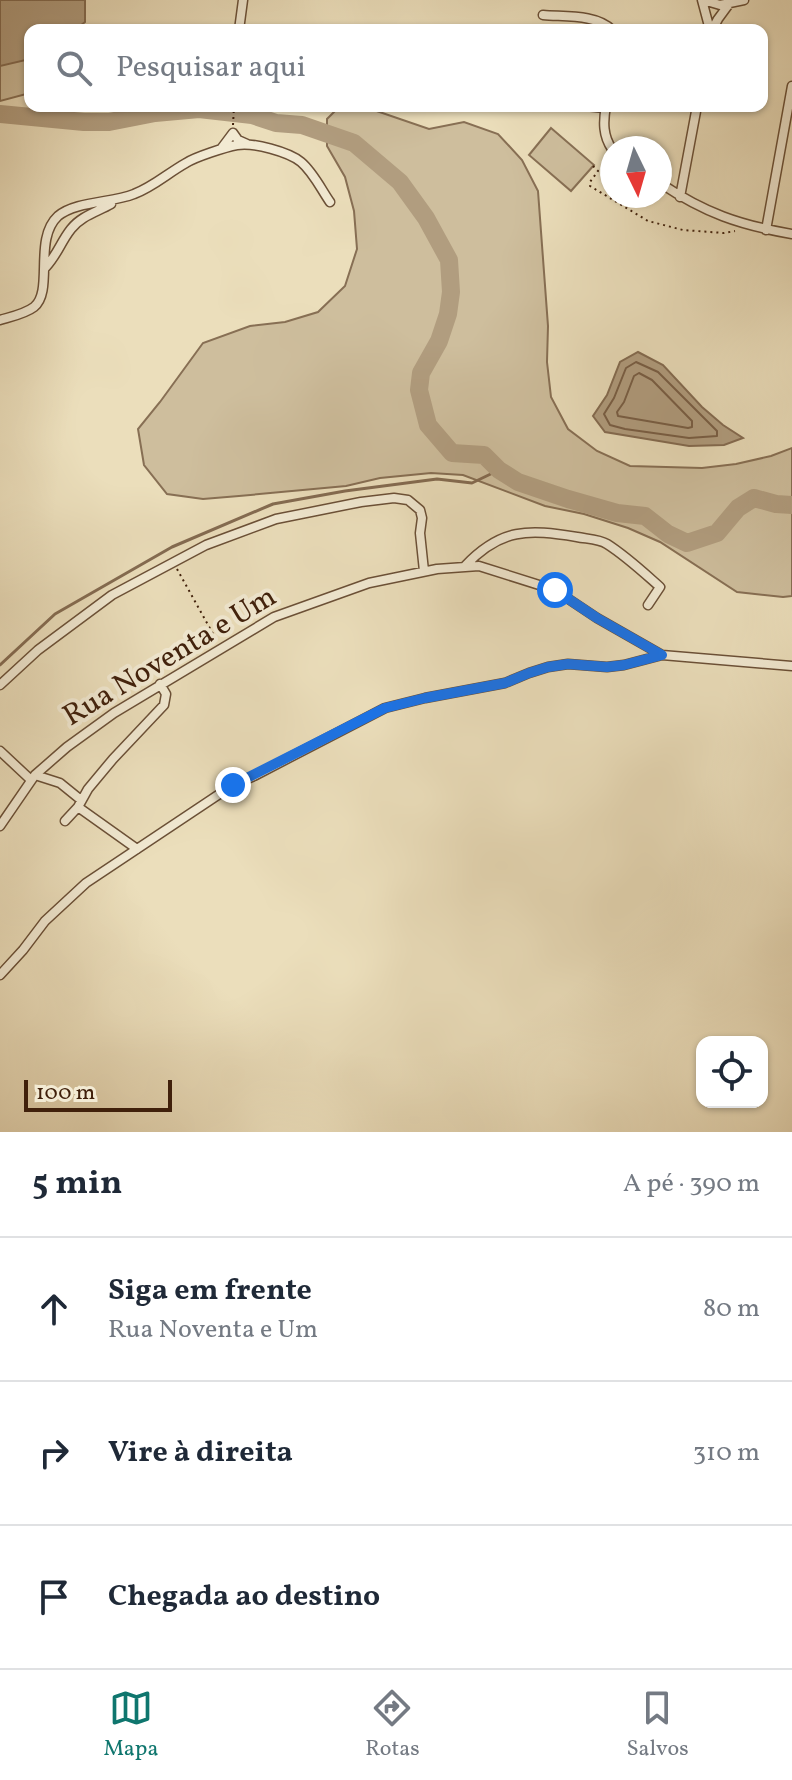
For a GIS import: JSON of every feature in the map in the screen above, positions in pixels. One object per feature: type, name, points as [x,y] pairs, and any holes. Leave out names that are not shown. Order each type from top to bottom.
[{"type":"street","points":[[240,24],[243,0]]},
{"type":"street","points":[[702,0],[729,4],[744,0]]},
{"type":"street","points":[[702,0],[709,24]]},
{"type":"street","points":[[714,24],[729,4]]},
{"type":"street","points":[[543,15],[594,20],[604,24]]},
{"type":"street","points":[[766,230],[787,146],[792,86]]},
{"type":"street","points":[[605,136],[606,112]]},
{"type":"street","points":[[680,197],[696,112]]},
{"type":"street","points":[[220,151],[233,133],[248,145]]},
{"type":"street","points":[[45,268],[55,258],[72,227],[85,216],[152,186],[188,161],[237,145],[284,152],[301,162],[330,202]]},
{"type":"street","points":[[672,191],[741,224],[792,234]]},
{"type":"street","points":[[0,320],[31,309],[40,299],[45,268],[44,245],[49,228],[59,215],[72,208],[119,200]]},
{"type":"street","points":[[0,685],[38,650],[112,595],[206,545],[276,519],[336,506],[394,498],[408,500],[420,510],[422,518],[420,533],[424,571]]},
{"type":"street","points":[[464,567],[479,551],[500,539],[521,533],[547,532],[604,542],[660,587],[648,605]]},
{"type":"street","name":"Rua Noventa e Um","points":[[0,826],[33,778],[67,747],[114,713],[274,617],[369,583],[424,571],[479,566],[555,590],[662,655]]},
{"type":"street","points":[[0,975],[45,921],[86,883],[233,785],[385,708],[505,683],[548,667],[568,664],[607,667],[662,655],[792,666]]},
{"type":"street","points":[[65,821],[113,759],[164,705],[166,694],[160,684]]},
{"type":"street","points":[[0,751],[33,778],[60,783],[80,804],[137,849]]},
{"type":"path","points":[[233,133],[234,112]]},
{"type":"path","points":[[593,166],[598,171],[590,186],[648,221],[683,230],[735,231]]},
{"type":"path","points":[[172,561],[221,648]]},
{"type":"shaded area","points":[[0,58],[24,58],[24,95],[0,101]]},
{"type":"shaded area","points":[[334,112],[379,112],[429,129],[464,122],[498,134],[522,160],[538,191],[551,397],[568,429],[597,451],[630,466],[702,468],[736,464],[792,448],[792,596],[737,592],[660,542],[628,528],[545,506],[463,475],[431,473],[380,478],[346,486],[203,499],[167,494],[144,465],[138,429],[203,343],[250,326],[285,322],[318,312],[345,286],[357,249],[354,211],[345,177],[327,146],[327,119]]},
{"type":"shaded area","points":[[551,128],[594,165],[571,191],[529,155]]},
{"type":"water","points":[[0,0],[85,0],[82,24],[24,24],[24,60],[0,66]]},
{"type":"water","points":[[638,352],[663,365],[702,407],[743,438],[724,445],[689,446],[605,432],[593,416],[607,395],[620,362]]},
{"type":"waterway","points":[[0,114],[109,122],[166,112]]},
{"type":"waterway","points":[[226,112],[302,125],[354,143],[400,182],[426,218],[449,260],[451,292],[448,314],[439,341],[421,373],[419,390],[428,425],[452,453],[484,455],[499,470],[518,482],[617,513],[645,516],[668,534],[687,543],[717,533],[738,508],[754,498],[792,505]]},
{"type":"waterway","points":[[0,665],[55,614],[172,547],[273,504],[437,479],[472,483],[499,470]]},
{"type":"route","points":[[233,785],[385,708],[505,683],[548,667],[568,664],[607,667],[662,655],[555,590]]}]
